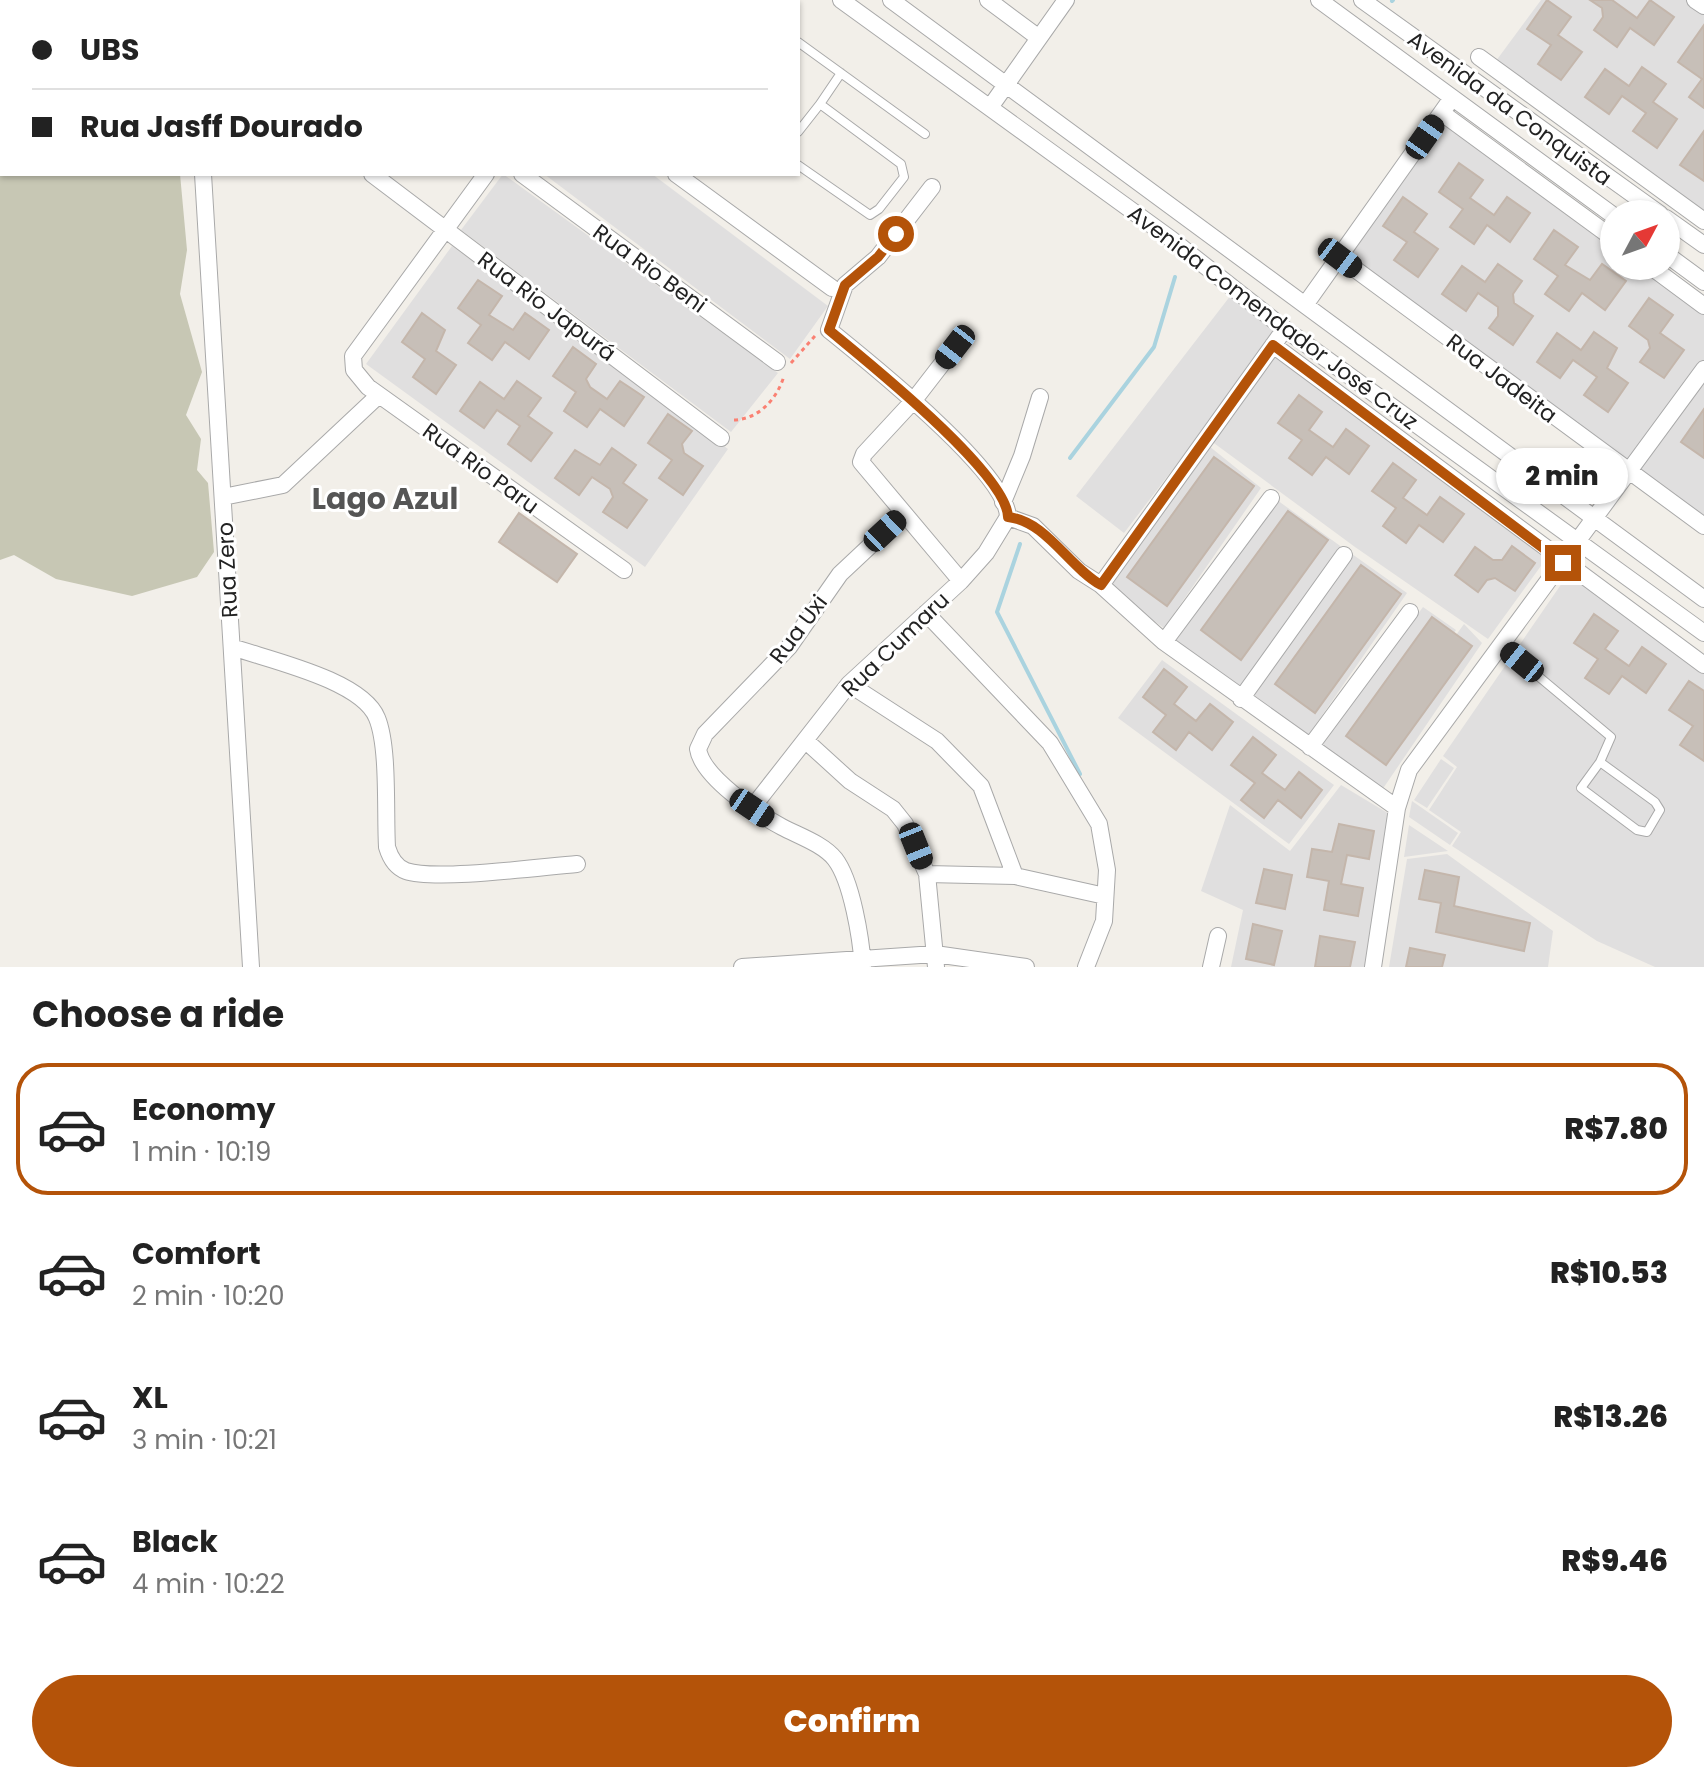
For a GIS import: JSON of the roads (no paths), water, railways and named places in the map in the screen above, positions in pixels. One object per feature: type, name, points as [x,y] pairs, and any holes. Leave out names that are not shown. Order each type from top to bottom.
[{"type":"street","name":"Avenida Comendador José Cruz","points":[[841,0],[991,106],[1171,239],[1285,329],[1704,633]]},
{"type":"street","name":"Avenida Comendador José Cruz","points":[[891,0],[1594,521],[1704,599]]},
{"type":"street","points":[[988,0],[1039,38]]},
{"type":"street","points":[[991,106],[1066,0]]},
{"type":"street","name":"Avenida da Conquista","points":[[1319,0],[1600,206]]},
{"type":"street","name":"Avenida da Conquista","points":[[1362,0],[1641,200]]},
{"type":"street","points":[[1695,0],[1704,6]]},
{"type":"street","points":[[1479,57],[1704,221]]},
{"type":"street","points":[[1305,305],[1452,98]]},
{"type":"street","points":[[1442,113],[1600,229]]},
{"type":"street","name":"Rua Zero","points":[[203,176],[251,967]]},
{"type":"street","name":"Rua Rio Japurá","points":[[375,176],[721,438]]},
{"type":"street","points":[[446,230],[485,176]]},
{"type":"street","name":"Rua Rio Beni","points":[[525,176],[777,362]]},
{"type":"street","points":[[679,176],[832,288]]},
{"type":"street","points":[[932,187],[878,257],[845,285],[829,330],[914,400],[1005,510],[1033,526],[1079,571],[1101,585],[1164,642],[1397,808]]},
{"type":"street","points":[[1680,228],[1704,245]]},
{"type":"street","name":"Rua Rio Paru","points":[[446,230],[353,356],[352,365],[358,379],[624,570]]},
{"type":"street","name":"Rua Jadeita","points":[[1340,258],[1704,526]]},
{"type":"street","points":[[1680,264],[1704,282]]},
{"type":"street","points":[[1669,280],[1704,306]]},
{"type":"street","points":[[1101,585],[1285,329]]},
{"type":"street","points":[[1273,345],[1704,665]]},
{"type":"street","points":[[955,347],[914,400],[864,454],[861,462],[961,581]]},
{"type":"street","points":[[1373,967],[1397,808],[1409,770],[1704,369]]},
{"type":"street","points":[[223,497],[283,485],[379,395]]},
{"type":"street","name":"Rua Cumaru","points":[[752,808],[849,684],[961,581],[986,553],[1005,510],[1040,397]]},
{"type":"street","points":[[1164,642],[1271,498]]},
{"type":"street","name":"Rua Uxi","points":[[752,808],[702,764],[698,749],[705,734],[789,647],[840,574],[904,514]]},
{"type":"street","points":[[1241,699],[1344,555]]},
{"type":"street","points":[[1310,747],[1410,612]]},
{"type":"street","points":[[926,613],[1050,743],[1099,824],[1107,870],[1104,921],[1086,967]]},
{"type":"street","points":[[232,647],[341,686],[366,702],[374,712],[381,732],[387,847],[394,863],[403,870],[442,873],[577,864]]},
{"type":"street","points":[[849,684],[937,741],[981,786],[1015,876]]},
{"type":"street","points":[[806,741],[850,781],[893,809],[905,824],[927,874],[936,960]]},
{"type":"street","points":[[752,808],[835,859],[848,887],[863,962]]},
{"type":"street","points":[[927,874],[1015,876],[1105,896]]},
{"type":"street","points":[[1211,967],[1218,936]]},
{"type":"street","points":[[742,967],[936,960],[1026,967]]},
{"type":"lane","points":[[800,43],[925,134]]},
{"type":"lane","points":[[800,129],[841,73]]},
{"type":"lane","points":[[800,166],[870,215],[879,209],[904,177],[901,164],[820,104]]},
{"type":"lane","points":[[1501,645],[1611,737],[1600,762],[1581,788],[1642,833],[1647,832],[1660,810],[1655,802],[1600,762]]},
{"type":"waterway","points":[[1070,458],[1154,347],[1175,277]]},
{"type":"waterway","points":[[1020,544],[997,612],[1080,774]]},
{"type":"district","name":"Lago Azul","points":[[385,499]]}]
